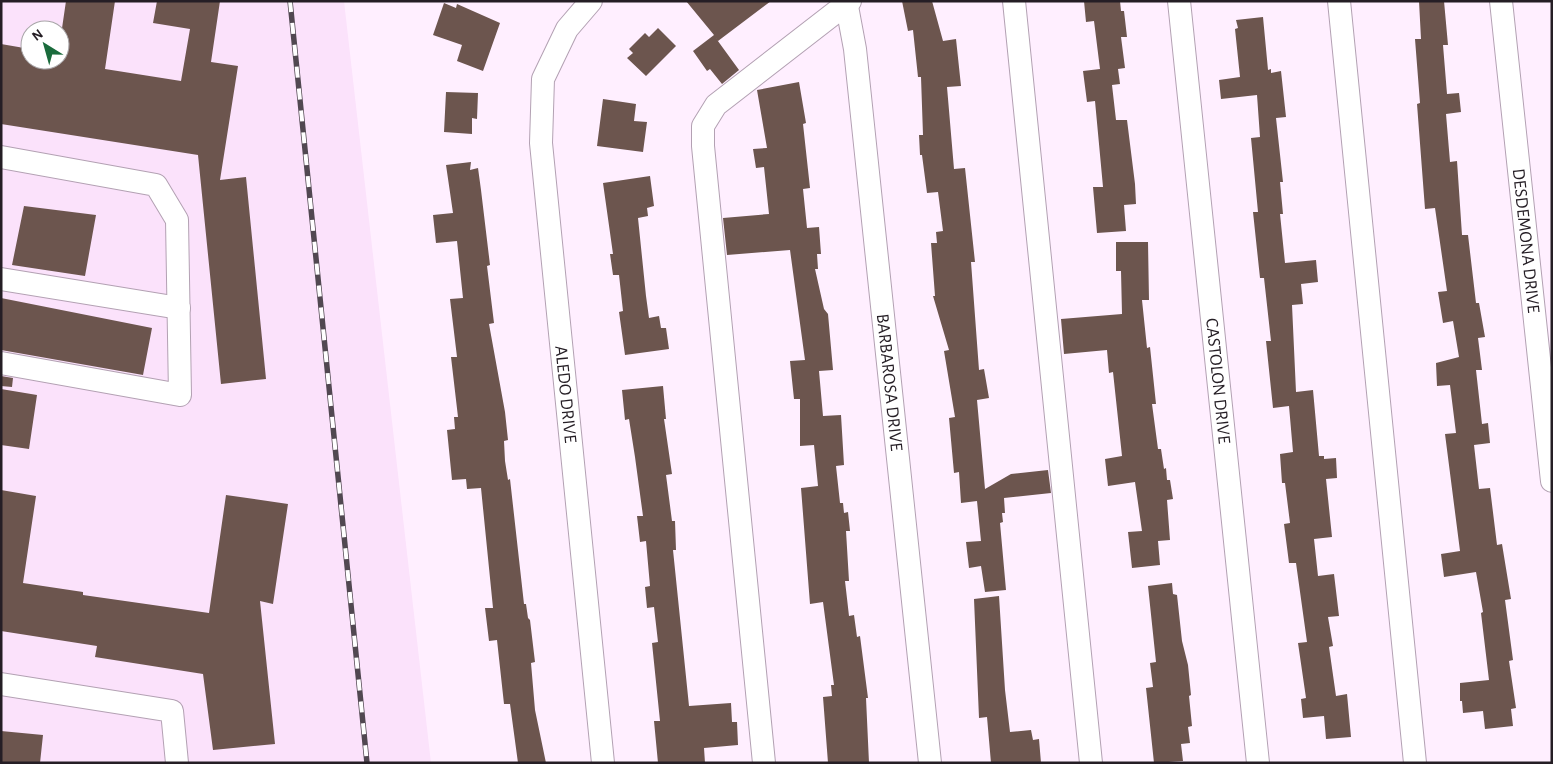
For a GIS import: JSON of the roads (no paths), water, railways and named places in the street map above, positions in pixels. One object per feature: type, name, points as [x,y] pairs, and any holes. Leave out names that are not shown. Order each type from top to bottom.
[{"type":"street","name":"ALEDO DRIVE","points":[[592,1],[567,29],[543,80],[540,143],[603,763]]},
{"type":"street","points":[[1014,1],[1091,763]]},
{"type":"street","name":"CASTOLON DRIVE","points":[[1179,1],[1258,763]]},
{"type":"street","points":[[1340,1],[1415,763]]},
{"type":"street","name":"DESDEMONA DRIVE","points":[[1501,1],[1552,481]]},
{"type":"street","points":[[764,763],[703,146],[703,126],[716,106],[848,2]]},
{"type":"street","name":"BARBAROSA DRIVE","points":[[848,2],[855,50],[930,763]]},
{"type":"street","points":[[1,157],[156,185],[177,220],[180,395],[1,363]]},
{"type":"street","points":[[1,279],[179,308]]},
{"type":"street","points":[[1,684],[172,711],[177,763]]},
{"type":"railway","points":[[290,1],[367,763]]}]
